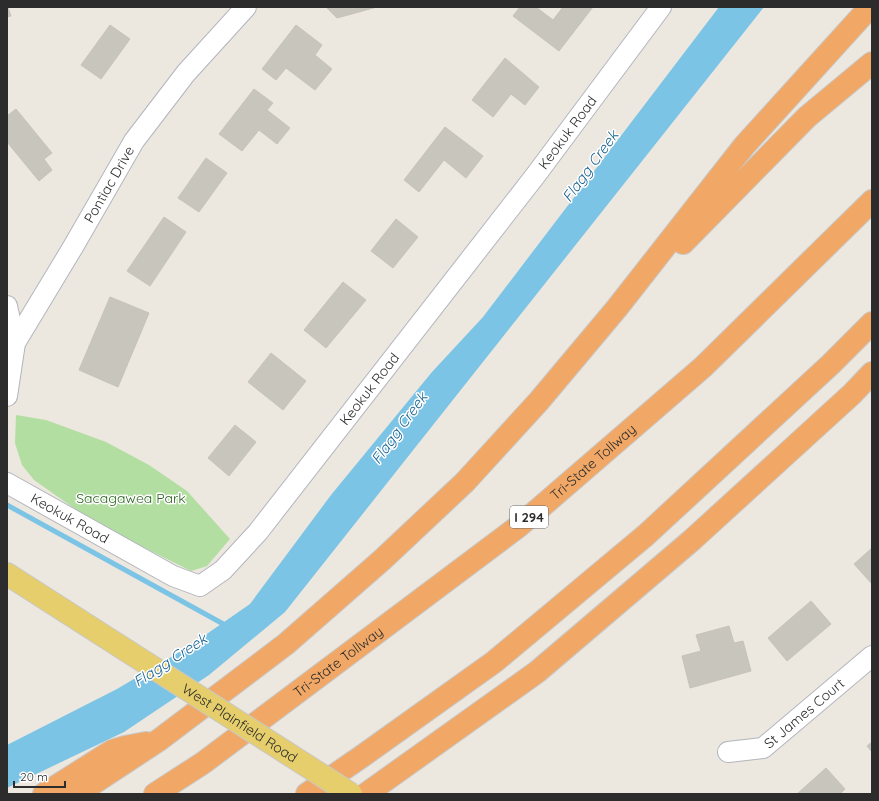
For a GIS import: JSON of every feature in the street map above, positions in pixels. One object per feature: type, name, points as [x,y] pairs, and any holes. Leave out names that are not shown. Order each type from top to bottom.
[{"type":"highway","points":[[77,794],[159,740],[286,644],[382,560],[465,482],[539,401],[617,308],[744,146],[870,7]]},
{"type":"highway","points":[[617,308],[698,229],[807,117],[872,62]]},
{"type":"highway","name":"Tri-State Tollway","points":[[155,794],[203,763],[519,526],[703,367],[872,201]]},
{"type":"highway","points":[[307,794],[494,662],[646,534],[831,364],[872,323]]},
{"type":"highway","points":[[366,794],[537,672],[692,540],[852,394],[872,373]]},
{"type":"highway","points":[[44,794],[112,751],[159,740]]},
{"type":"main road","name":"West Plainfield Road","points":[[7,574],[351,794]]},
{"type":"street","name":"Pontiac Drive","points":[[8,389],[15,343],[134,141],[186,73],[246,7]]},
{"type":"street","name":"Keokuk Road","points":[[7,483],[173,576],[200,586],[223,570],[258,532],[525,189],[661,7]]},
{"type":"street","points":[[7,306],[15,343]]},
{"type":"street","name":"St James Court","points":[[728,752],[763,748],[872,656]]},
{"type":"green space","name":"Sacagawea Park","points":[[16,415],[46,420],[106,442],[149,465],[187,491],[230,539],[207,566],[191,571],[133,542],[81,513],[34,480],[22,465],[15,443]]},
{"type":"water","name":"Flagg Creek","points":[[719,7],[764,7],[285,612],[209,675],[124,732],[7,788],[7,745],[117,689],[188,647],[250,604],[331,495],[432,372],[483,317]]},
{"type":"building","points":[[7,7],[11,16],[7,17]]},
{"type":"building","points":[[326,7],[377,7],[337,18]]},
{"type":"building","points":[[520,7],[536,7],[553,20],[563,7],[593,7],[559,51],[513,16]]},
{"type":"building","points":[[110,25],[130,39],[101,79],[81,65]]},
{"type":"building","points":[[296,25],[322,45],[315,55],[332,69],[315,90],[286,68],[276,80],[262,69]]},
{"type":"building","points":[[505,58],[539,87],[525,105],[511,94],[493,117],[472,100]]},
{"type":"building","points":[[254,89],[273,103],[267,110],[290,128],[277,144],[259,130],[242,151],[219,134]]},
{"type":"building","points":[[16,109],[52,153],[44,159],[52,170],[39,181],[7,142],[7,116]]},
{"type":"building","points":[[445,127],[483,156],[466,178],[444,160],[419,192],[404,180]]},
{"type":"building","points":[[206,158],[227,173],[199,212],[178,198]]},
{"type":"building","points":[[164,217],[186,232],[150,286],[127,271]]},
{"type":"building","points":[[396,219],[418,237],[393,268],[371,251]]},
{"type":"building","points":[[343,282],[366,300],[326,348],[304,330]]},
{"type":"building","points":[[110,297],[149,313],[118,387],[79,370]]},
{"type":"building","points":[[271,353],[306,381],[283,410],[248,382]]},
{"type":"building","points":[[235,425],[256,442],[229,476],[208,458]]},
{"type":"building","points":[[872,548],[872,584],[854,564]]},
{"type":"building","points":[[811,601],[831,624],[787,661],[768,638]]},
{"type":"building","points":[[729,626],[734,643],[743,641],[751,671],[690,688],[682,656],[701,651],[696,635]]},
{"type":"building","points":[[872,742],[872,752],[867,746]]},
{"type":"building","points":[[826,768],[845,789],[840,794],[797,794]]},
{"type":"waterway","points":[[7,505],[227,626]]}]
